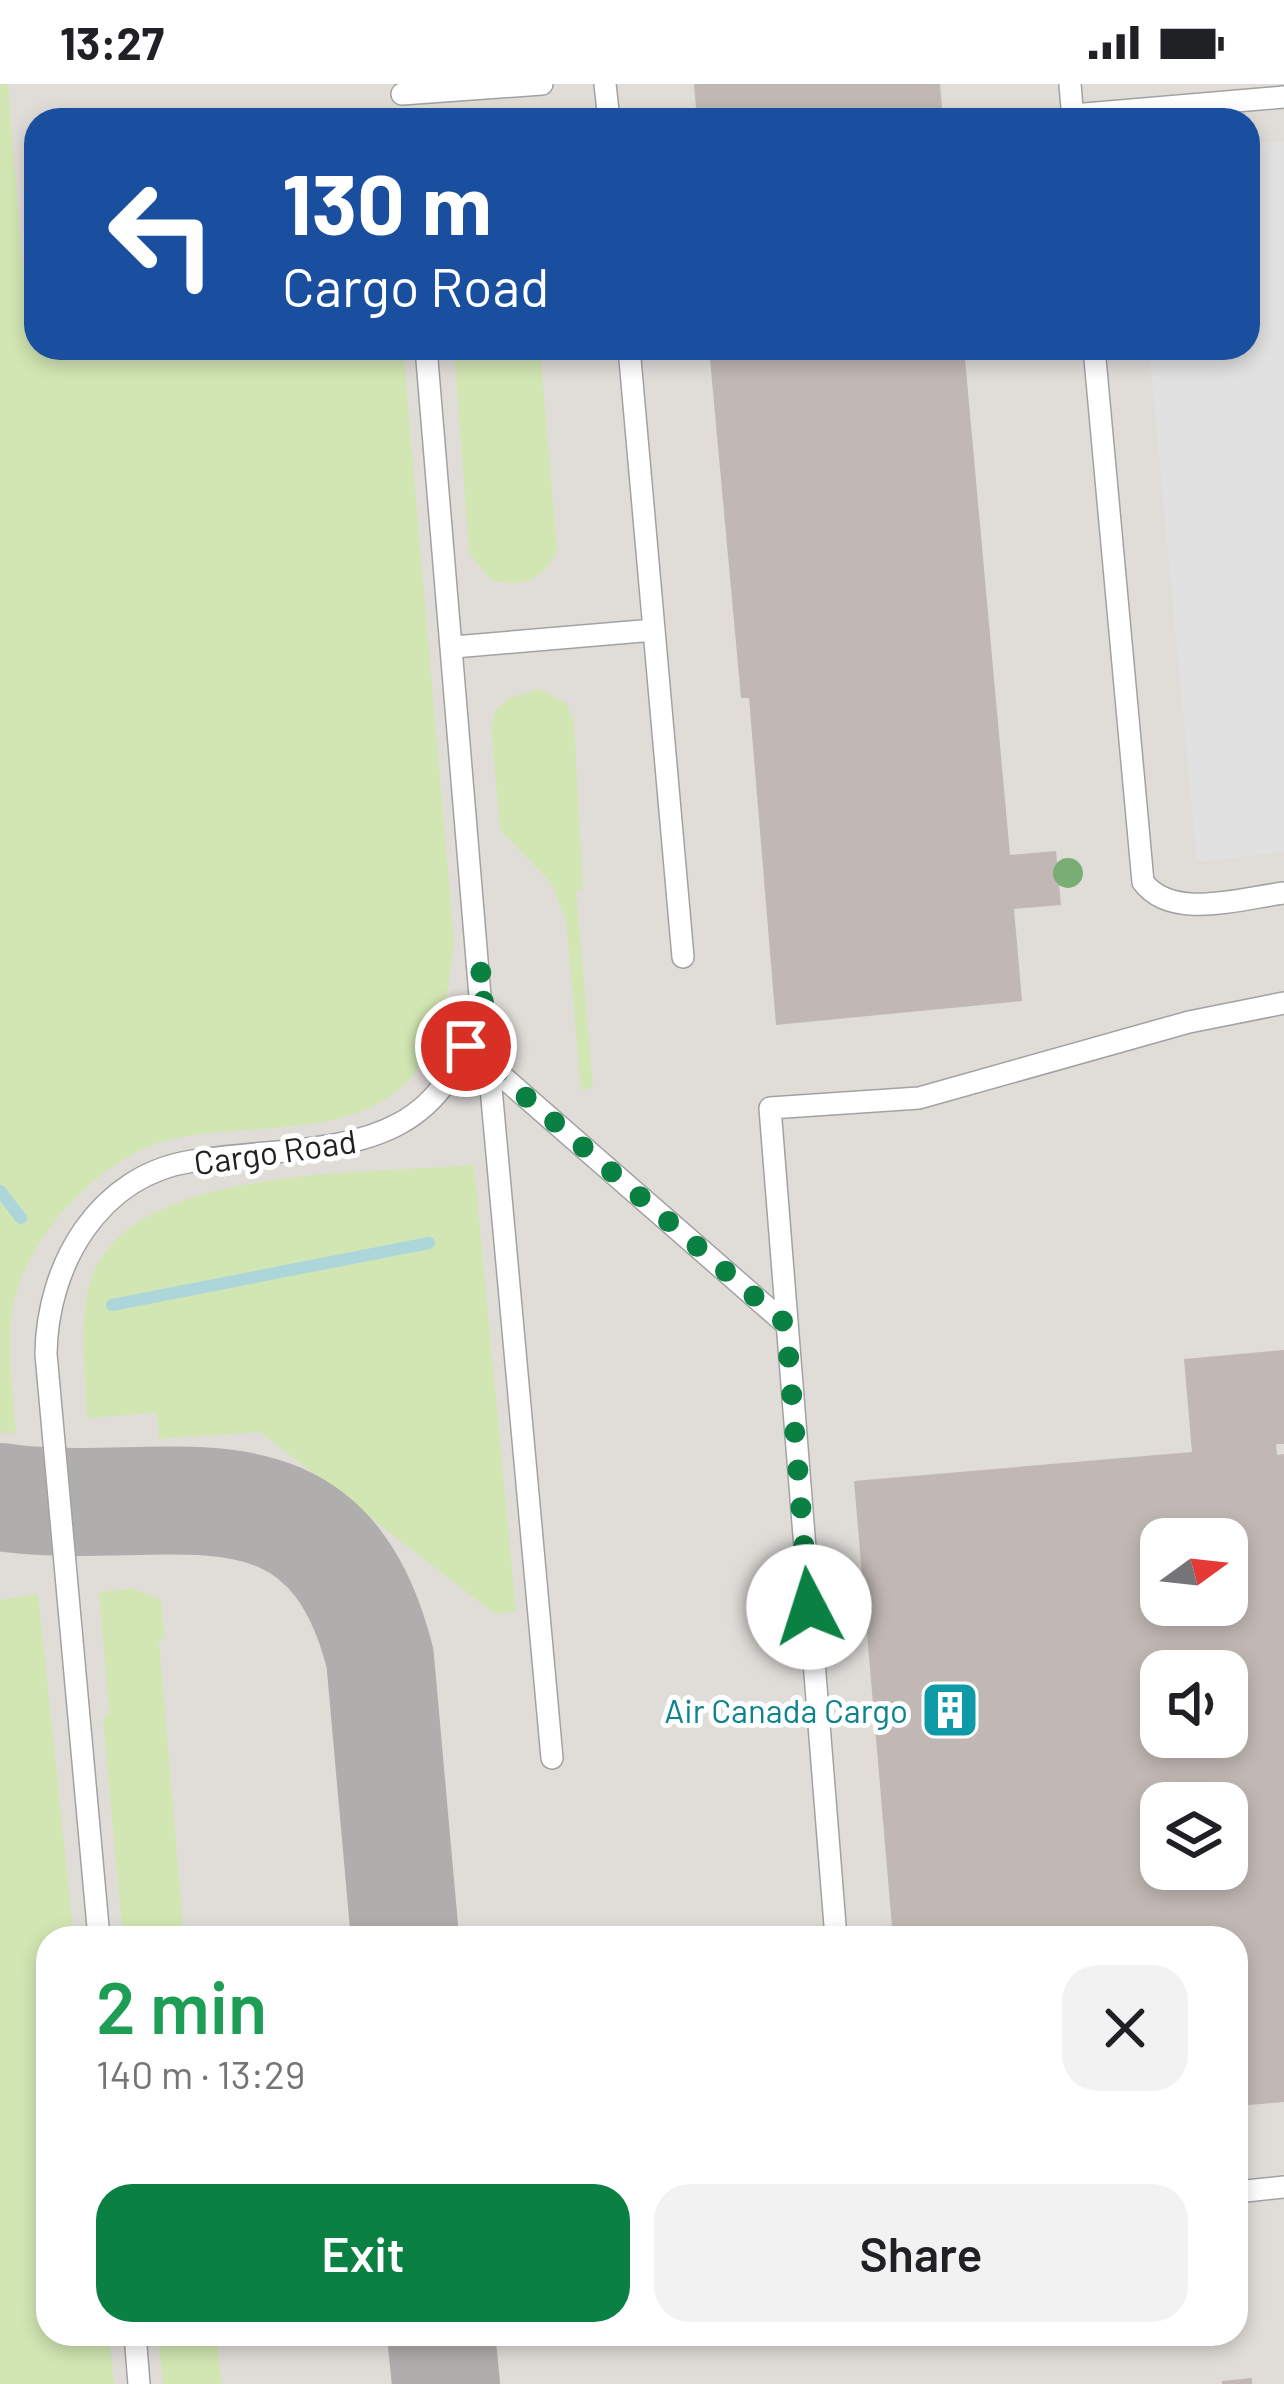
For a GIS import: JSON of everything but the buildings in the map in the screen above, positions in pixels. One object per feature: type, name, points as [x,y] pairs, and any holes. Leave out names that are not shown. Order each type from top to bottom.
[{"type":"lane","points":[[402,89],[542,84]]},
{"type":"lane","points":[[1173,108],[1284,97]]},
{"type":"lane","name":"Cargo Road","points":[[98,1926],[46,1354],[46,1318],[59,1268],[92,1220],[153,1174],[191,1161],[353,1145],[407,1119],[442,1084],[466,1046],[480,996],[427,360]]},
{"type":"lane","points":[[630,360],[682,957]]},
{"type":"lane","points":[[1095,360],[1143,882],[1159,899],[1180,904],[1284,893]]},
{"type":"lane","points":[[454,647],[654,630]]},
{"type":"lane","points":[[481,968],[552,1758]]},
{"type":"lane","points":[[835,1926],[770,1108],[919,1098],[1189,1022],[1284,1003]]},
{"type":"lane","points":[[488,1064],[786,1324]]},
{"type":"lane","points":[[1248,2191],[1284,2187]]},
{"type":"lane","points":[[136,2346],[139,2384]]},
{"type":"shaded area","points":[[0,84],[1284,84],[1284,2384],[0,2384]]},
{"type":"shaded area","points":[[1260,143],[1284,143],[1284,852],[1197,862],[1150,360],[1260,360]]},
{"type":"green space","points":[[0,84],[8,84],[24,284],[24,360],[404,360],[454,941],[446,1001],[426,1057],[403,1086],[374,1106],[307,1124],[165,1141],[114,1166],[66,1208],[30,1259],[18,1286],[10,1358],[16,1433],[0,1433]]},
{"type":"green space","points":[[455,360],[541,360],[557,550],[539,575],[512,583],[491,580],[469,553]]},
{"type":"green space","points":[[539,689],[567,704],[574,722],[583,890],[576,890],[593,1088],[581,1090],[566,921],[552,884],[500,830],[491,727],[496,709],[509,698]]},
{"type":"green space","points":[[474,1165],[516,1612],[495,1614],[260,1432],[159,1439],[157,1413],[87,1418],[84,1325],[88,1289],[119,1237],[158,1211],[263,1181]]},
{"type":"green space","points":[[134,1589],[161,1600],[165,1639],[159,1640],[183,1926],[122,1926],[103,1720],[109,1712],[99,1592]]},
{"type":"green space","points":[[38,1594],[73,1926],[36,1926],[36,2346],[110,2346],[114,2384],[0,2384],[0,1600]]},
{"type":"green space","points":[[159,2346],[218,2346],[221,2384],[163,2384]]},
{"type":"waterway","points":[[0,1191],[21,1218]]},
{"type":"waterway","points":[[112,1305],[429,1243]]},
{"type":"taxiway","points":[[0,1497],[230,1504],[278,1517],[320,1543],[354,1589],[380,1658],[404,1926]]},
{"type":"taxiway","points":[[442,2346],[446,2384]]},
{"type":"place","name":"Air Canada Cargo","points":[[950,1710]]},
{"type":"route","points":[[466,1046],[480,996],[481,968],[488,1064],[786,1324],[809,1607]]}]
